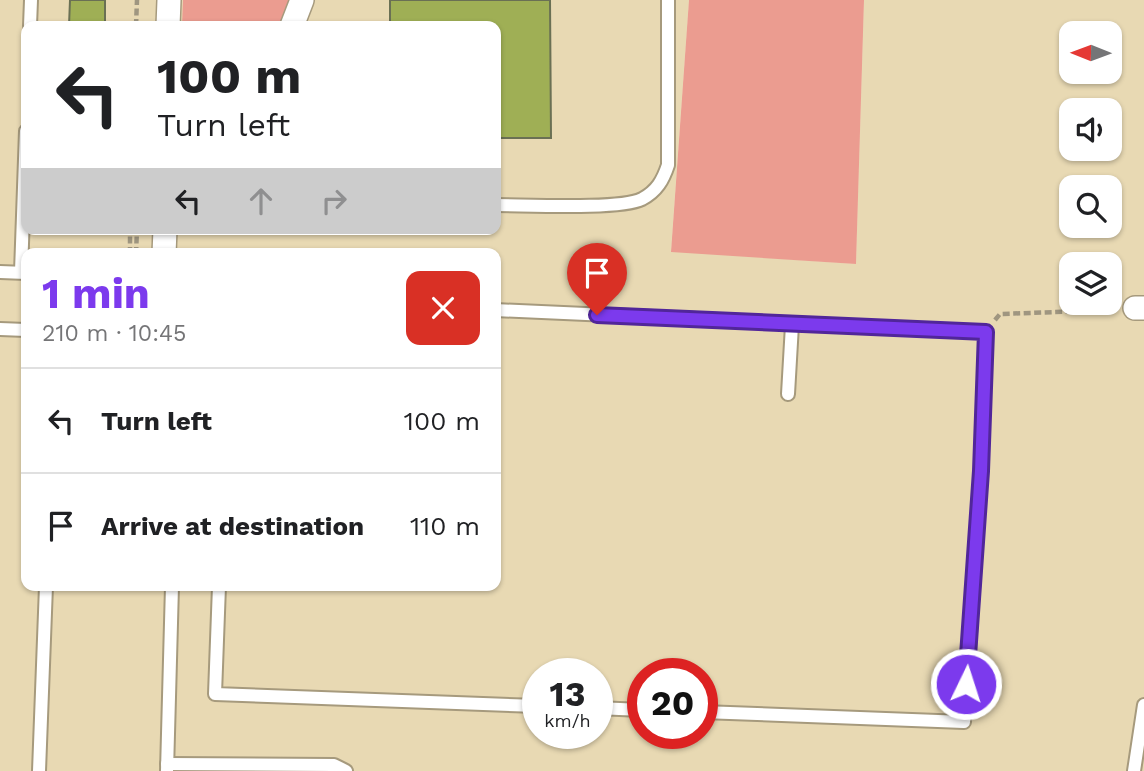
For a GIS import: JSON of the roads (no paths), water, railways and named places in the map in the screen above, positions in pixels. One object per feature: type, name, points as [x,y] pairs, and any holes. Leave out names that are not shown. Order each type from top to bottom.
[{"type":"street","points":[[168,21],[169,0]]},
{"type":"street","points":[[294,21],[302,0]]},
{"type":"lane","points":[[30,21],[32,0]]},
{"type":"lane","points":[[501,205],[635,202],[656,190],[668,165],[668,0]]},
{"type":"lane","points":[[0,272],[21,273]]},
{"type":"lane","points":[[501,310],[986,332],[982,444],[964,722],[718,713]]},
{"type":"lane","points":[[788,394],[792,325]]},
{"type":"lane","points":[[0,329],[21,330]]},
{"type":"lane","points":[[39,771],[46,591]]},
{"type":"lane","points":[[172,591],[167,768],[334,765],[346,771]]},
{"type":"lane","points":[[219,591],[215,694],[522,705]]},
{"type":"lane","points":[[1134,771],[1144,705]]}]
